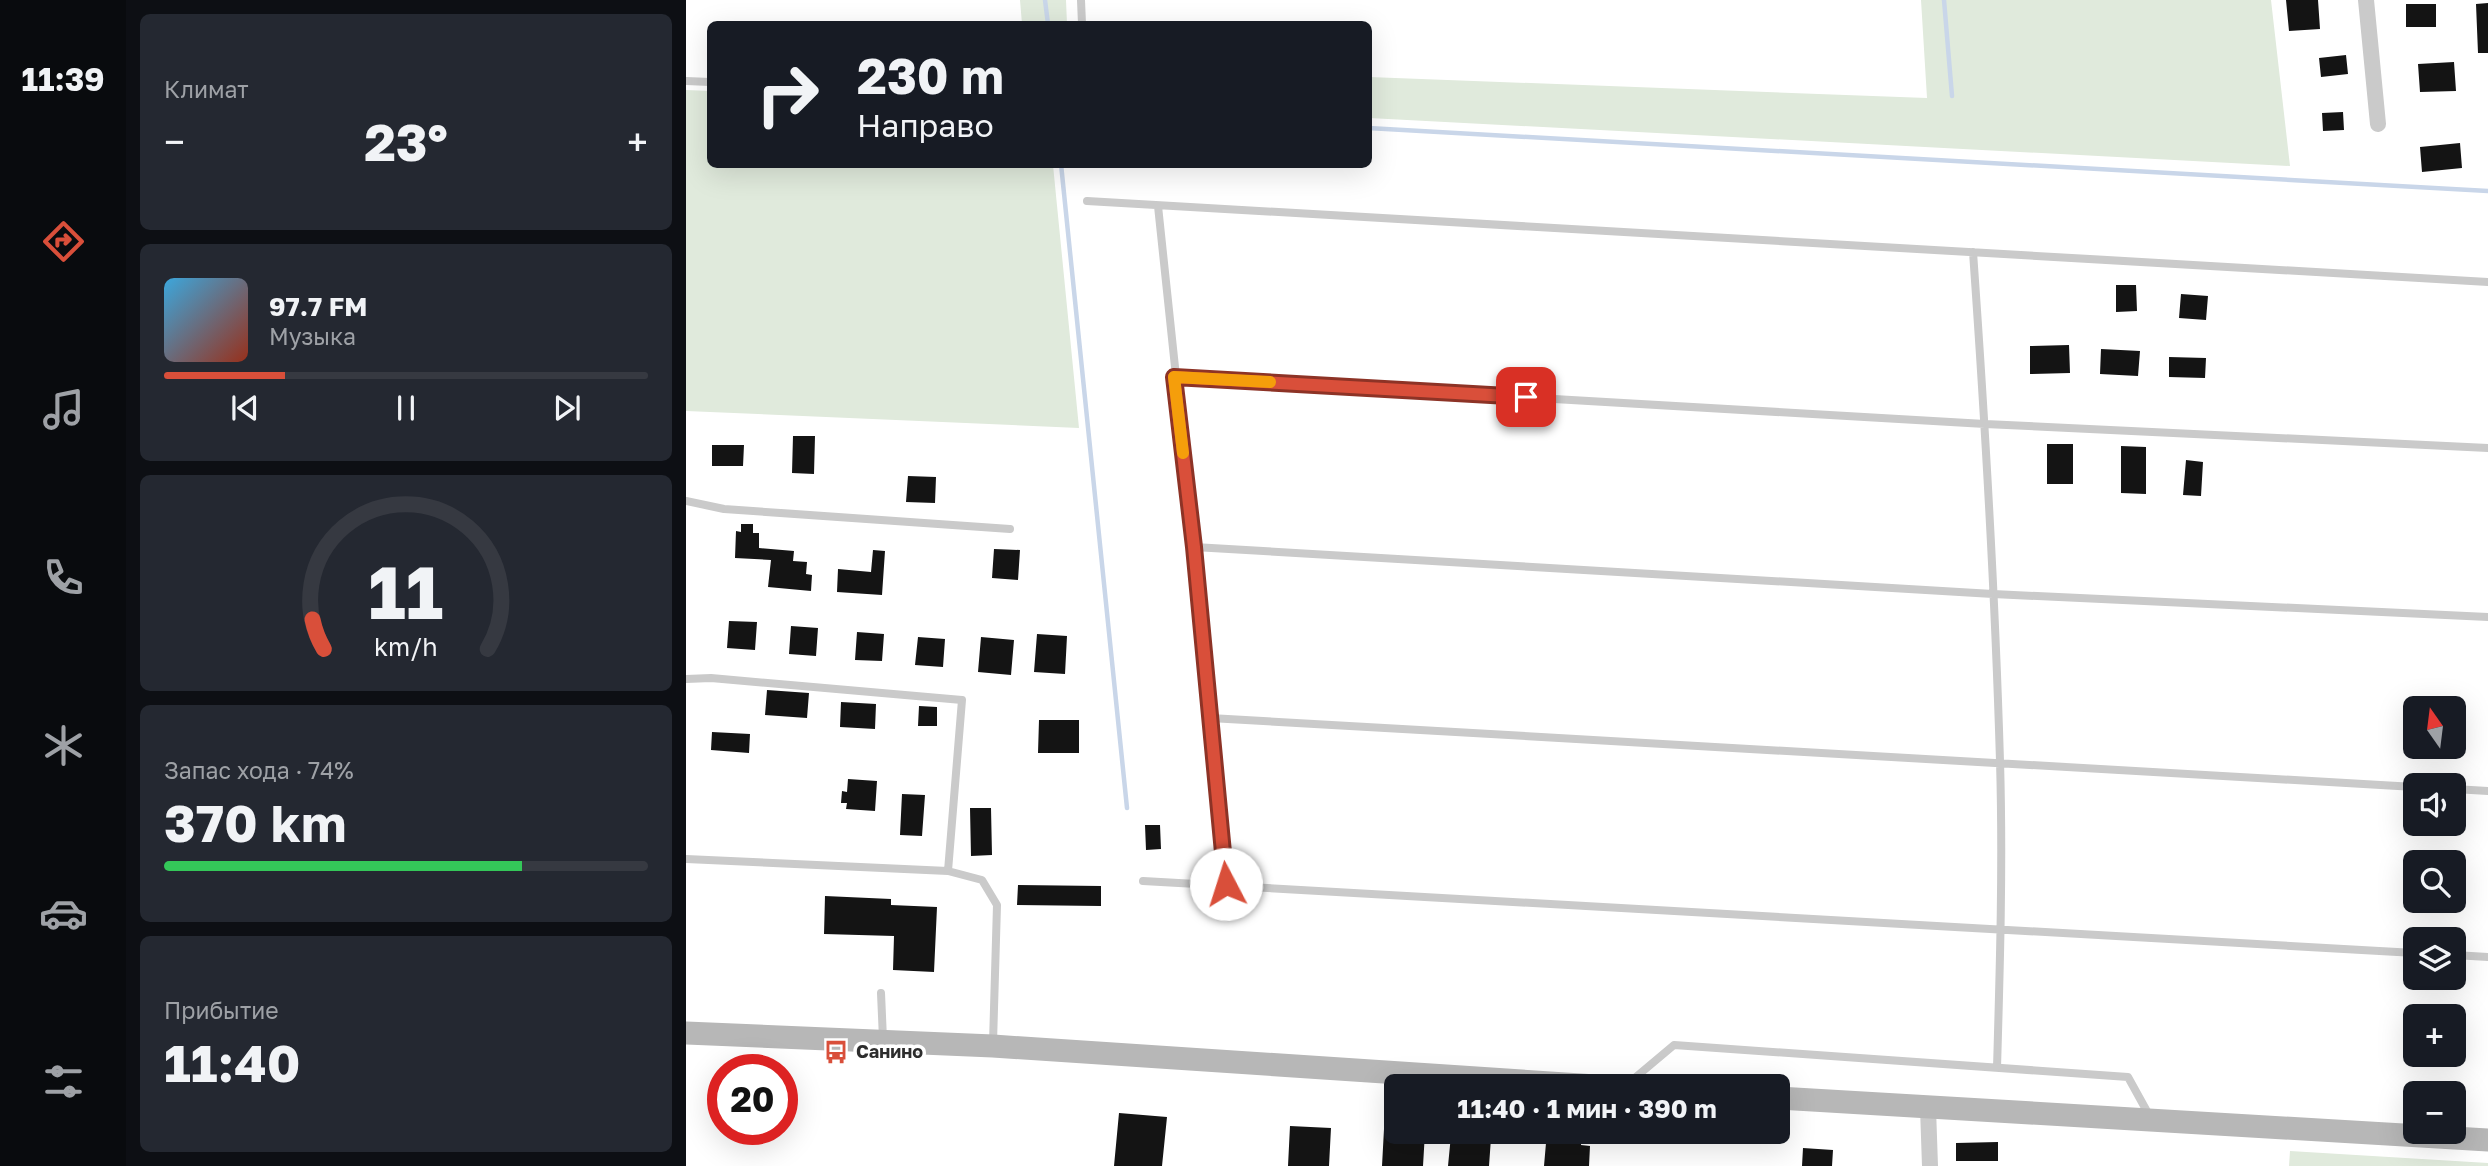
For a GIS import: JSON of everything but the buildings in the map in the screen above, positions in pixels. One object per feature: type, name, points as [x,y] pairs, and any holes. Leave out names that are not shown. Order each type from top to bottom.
[{"type":"street","points":[[2366,0],[2378,124]]},
{"type":"street","points":[[686,1033],[993,1046],[1415,1074]]},
{"type":"street","points":[[1790,1099],[2488,1140]]},
{"type":"street","points":[[1928,1108],[1930,1166]]},
{"type":"lane","points":[[1081,0],[1082,21]]},
{"type":"lane","points":[[686,81],[707,82]]},
{"type":"lane","points":[[1087,201],[2488,282]]},
{"type":"lane","points":[[1158,206],[1226,884]]},
{"type":"lane","points":[[1973,252],[1985,424],[2000,762],[2001,929],[1997,1069]]},
{"type":"lane","points":[[1174,377],[1985,424],[2488,447]]},
{"type":"lane","points":[[686,501],[724,509],[1010,529]]},
{"type":"lane","points":[[1194,547],[1993,594],[2488,617]]},
{"type":"lane","points":[[686,679],[711,678],[962,700],[948,871]]},
{"type":"lane","points":[[1210,718],[2403,786]]},
{"type":"lane","points":[[2466,790],[2488,791]]},
{"type":"lane","points":[[686,859],[948,871],[982,880],[997,905],[993,1046]]},
{"type":"lane","points":[[1143,881],[2403,952]]},
{"type":"lane","points":[[2466,956],[2488,957]]},
{"type":"lane","points":[[881,993],[883,1042]]},
{"type":"lane","points":[[1639,1074],[1674,1045],[2128,1077],[2152,1121]]},
{"type":"green space","points":[[1020,0],[1066,0],[1067,21],[1022,21]]},
{"type":"green space","points":[[1921,0],[2271,0],[2290,166],[1372,118],[1372,77],[1927,98]]},
{"type":"green space","points":[[686,90],[707,91],[707,168],[1053,168],[1079,428],[686,411]]},
{"type":"green space","points":[[2290,1151],[2488,1163],[2488,1166],[2289,1166]]},
{"type":"waterway","points":[[1045,0],[1048,21]]},
{"type":"waterway","points":[[1944,0],[1952,96]]},
{"type":"waterway","points":[[1372,128],[2488,191]]},
{"type":"waterway","points":[[1061,168],[1127,808]]},
{"type":"slow traffic","points":[[1183,453],[1174,377],[1270,382]]},
{"type":"place","name":"Санино","points":[[836,1052]]},
{"type":"route","points":[[1226,884],[1194,547],[1174,377],[1526,397]]}]
